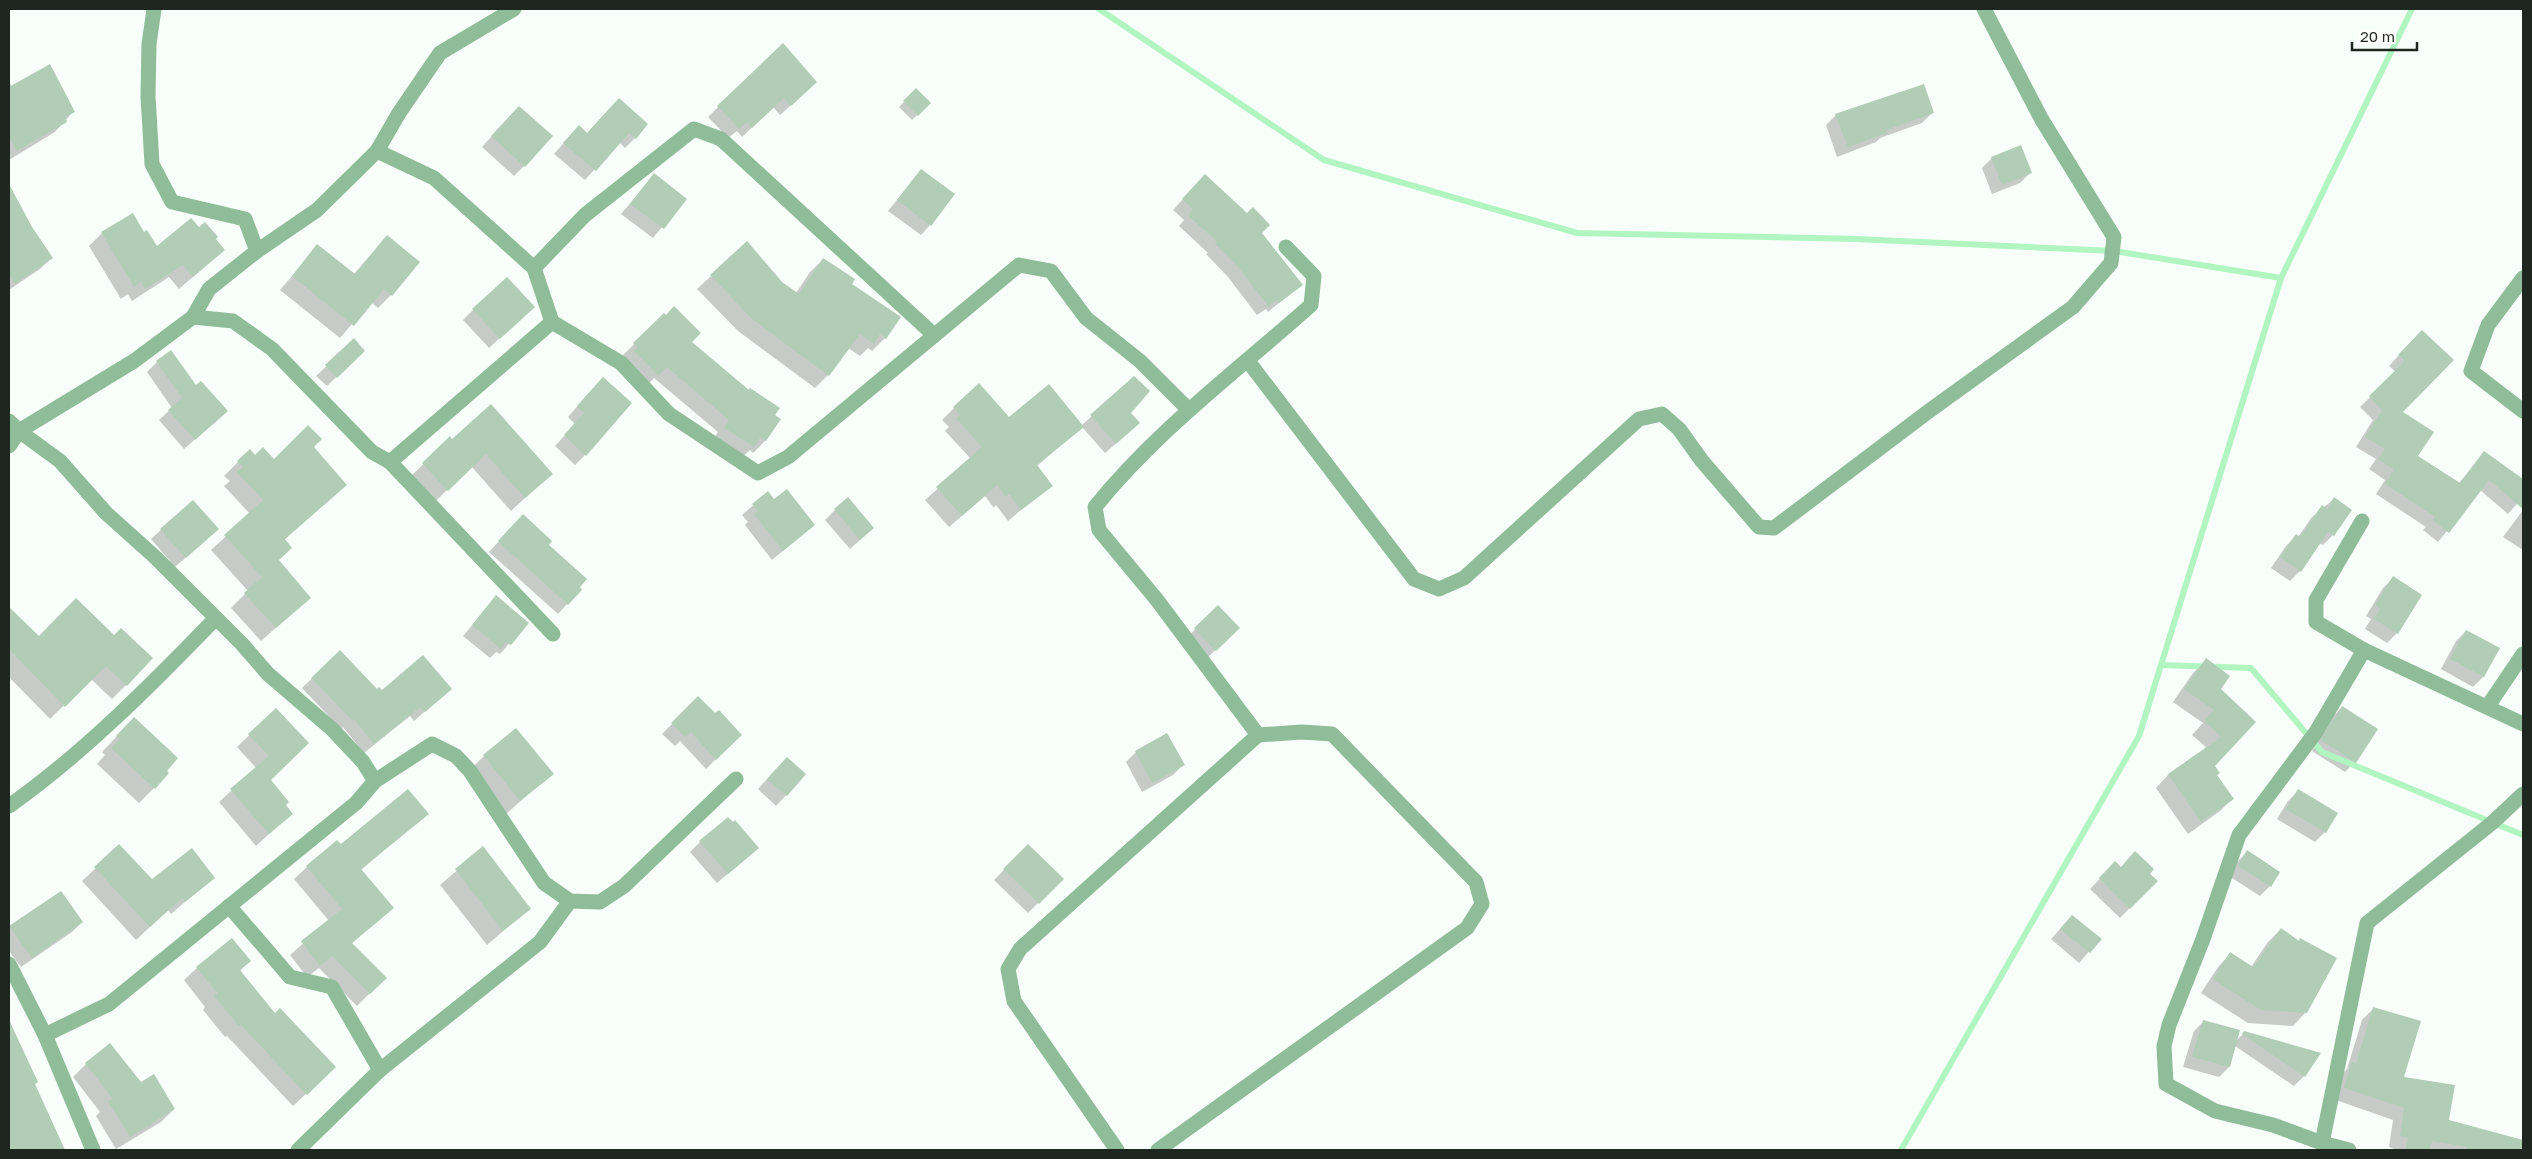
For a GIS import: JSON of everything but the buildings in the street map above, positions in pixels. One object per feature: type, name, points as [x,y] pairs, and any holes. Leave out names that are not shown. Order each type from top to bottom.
[{"type":"street","points":[[154,9],[149,44],[148,96],[152,164],[172,202],[245,219],[257,251]]},
{"type":"street","points":[[9,446],[14,426],[134,362],[193,317],[210,289],[257,251],[317,210],[377,151],[399,113],[440,53],[514,9]]},
{"type":"street","points":[[1248,361],[1414,579],[1439,589],[1464,578],[1639,419],[1662,414],[1680,429],[1702,461],[1759,527],[1774,528],[1929,411],[2073,307],[2112,263],[2114,237],[2042,120],[1984,9]]},
{"type":"street","points":[[534,268],[585,215],[694,129],[721,139],[934,335]]},
{"type":"street","points":[[377,151],[434,178],[534,268],[552,322],[621,363],[668,414],[758,473],[788,456],[1019,265],[1051,271],[1086,318],[1140,361],[1188,409]]},
{"type":"street","points":[[1258,735],[1157,600],[1100,530],[1095,507],[1116,480],[1188,409],[1248,361],[1311,305],[1314,276],[1286,247]]},
{"type":"street","points":[[2523,278],[2488,324],[2471,372],[2523,411]]},
{"type":"street","points":[[193,317],[233,321],[272,349],[372,452],[390,462],[553,634]]},
{"type":"street","points":[[390,462],[552,322]]},
{"type":"street","points":[[14,426],[60,461],[106,513],[155,557],[268,674],[332,729],[362,762],[375,782]]},
{"type":"street","points":[[2362,521],[2316,600],[2316,622],[2364,650],[2488,706],[2523,724]]},
{"type":"street","points":[[9,806],[97,734],[181,656],[215,619]]},
{"type":"street","points":[[2349,1150],[2322,1144],[2273,1125],[2215,1111],[2166,1084],[2164,1046],[2169,1025],[2203,939],[2240,835],[2316,732],[2364,650]]},
{"type":"street","points":[[2488,706],[2523,654]]},
{"type":"street","points":[[1117,1150],[1014,1001],[1008,969],[1020,949],[1258,735],[1302,732],[1332,734],[1476,882],[1482,904],[1467,928],[1158,1150]]},
{"type":"street","points":[[45,1035],[109,1004],[356,803],[375,782],[432,744],[456,756],[470,772],[544,883],[570,901],[600,902],[624,886],[736,779]]},
{"type":"street","points":[[2322,1144],[2367,923],[2492,823],[2523,794]]},
{"type":"street","points":[[298,1150],[380,1070],[540,942],[570,901]]},
{"type":"street","points":[[229,906],[290,977],[332,987],[380,1070]]},
{"type":"street","points":[[9,964],[45,1035],[93,1150]]},
{"type":"waterway","points":[[1099,9],[1324,160],[1577,233],[1856,239],[2114,251],[2281,278]]},
{"type":"waterway","points":[[1901,1150],[2139,736],[2281,278],[2412,9]]},
{"type":"waterway","points":[[2161,665],[2251,668],[2322,752],[2523,835]]}]
